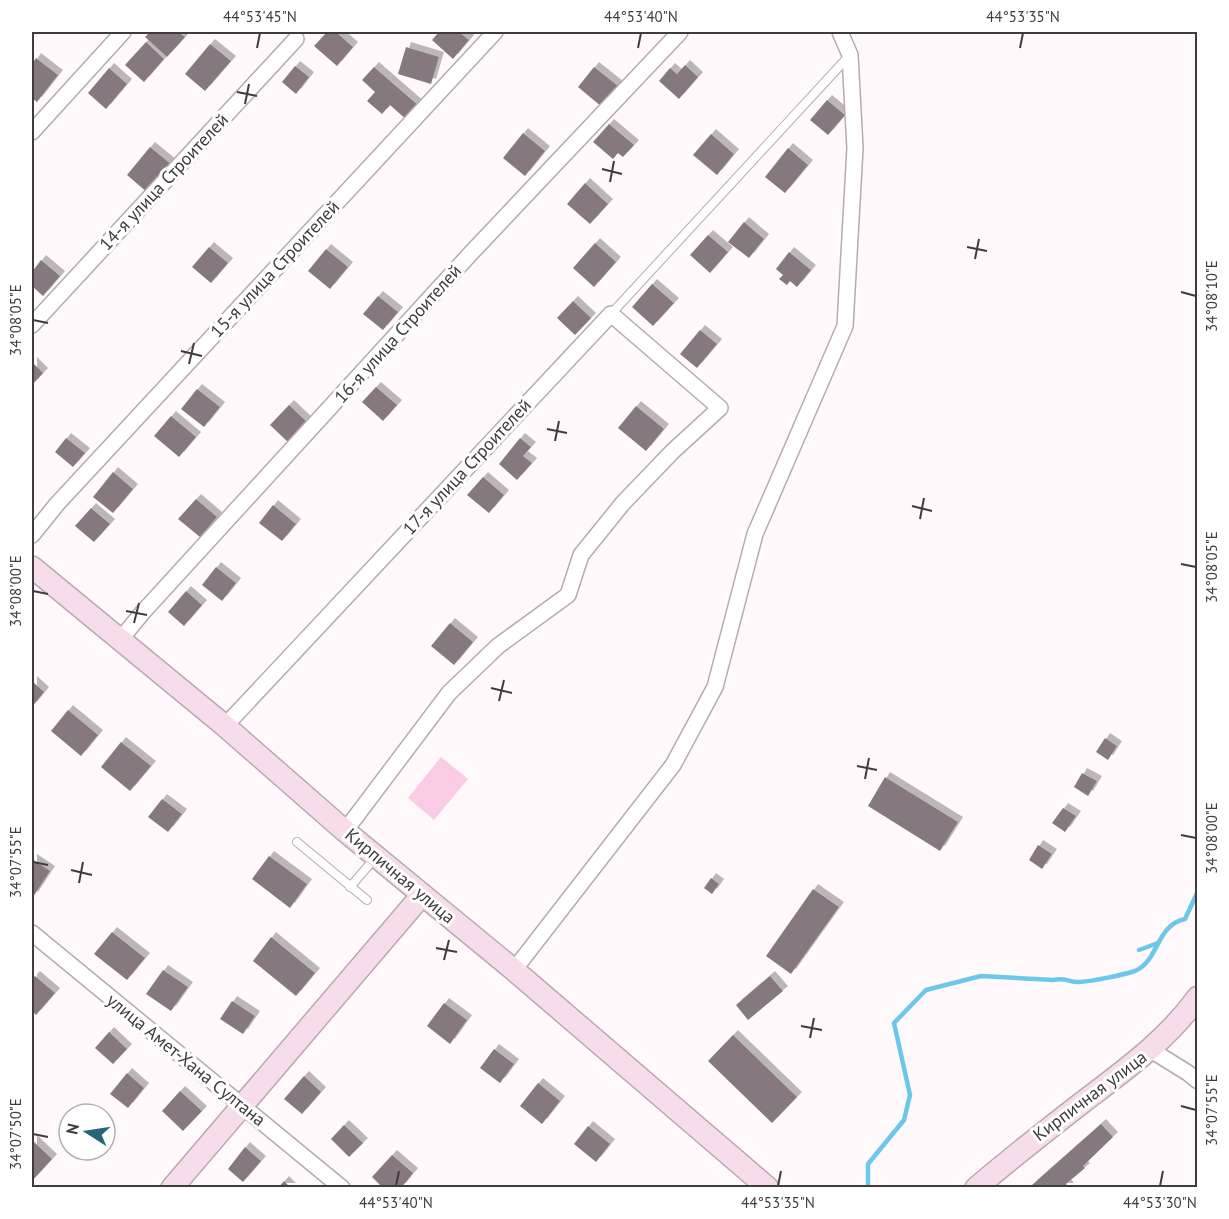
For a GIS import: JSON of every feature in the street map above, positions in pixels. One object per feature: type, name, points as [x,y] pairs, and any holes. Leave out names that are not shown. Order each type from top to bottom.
[{"type":"main road","name":"Кирпичная улица","points":[[32,567],[225,726],[376,857],[514,970],[758,1185]]},
{"type":"main road","points":[[172,1188],[422,895]]},
{"type":"main road","name":"Кирпичная улица","points":[[976,1188],[1021,1149],[1151,1050],[1189,1010],[1197,997]]},
{"type":"street","points":[[32,132],[123,32]]},
{"type":"street","name":"15-я улица Строителей","points":[[32,535],[65,496],[495,32]]},
{"type":"street","name":"16-я улица Строителей","points":[[120,640],[472,252],[680,32]]},
{"type":"street","points":[[514,970],[673,765],[715,687],[755,534],[845,326],[855,148],[850,55],[840,32]]},
{"type":"street","name":"14-я улица Строителей","points":[[32,325],[296,39]]},
{"type":"street","points":[[345,831],[449,693],[498,646],[568,595],[580,555],[623,503],[673,451],[720,408],[611,314]]},
{"type":"street","name":"17-я улица Строителей","points":[[225,726],[611,314]]},
{"type":"street","name":"улица Амет-Хана Султана","points":[[32,933],[342,1188]]},
{"type":"street","points":[[1151,1050],[1197,1080]]},
{"type":"lane","points":[[611,314],[850,55]]},
{"type":"lane","points":[[297,842],[367,900]]},
{"type":"lane","points":[[350,887],[376,857]]},
{"type":"shaded area","points":[[441,757],[468,779],[434,820],[408,798]]},
{"type":"building","points":[[150,32],[178,32],[185,37],[167,57],[145,37]]},
{"type":"building","points":[[327,32],[336,32],[353,47],[337,66],[314,46]]},
{"type":"building","points":[[439,32],[459,32],[469,40],[453,59],[432,40]]},
{"type":"building","points":[[146,42],[164,59],[144,82],[125,65]]},
{"type":"building","points":[[210,44],[231,61],[205,91],[185,74]]},
{"type":"building","points":[[406,47],[439,57],[431,84],[398,74]]},
{"type":"building","points":[[36,58],[58,75],[37,102],[32,98],[32,64]]},
{"type":"building","points":[[685,65],[698,77],[679,99],[659,81],[670,68],[677,74]]},
{"type":"building","points":[[295,66],[309,77],[296,94],[282,82]]},
{"type":"building","points":[[374,67],[420,107],[408,121],[390,105],[382,114],[367,101],[375,92],[362,80]]},
{"type":"building","points":[[594,67],[618,86],[602,107],[578,87]]},
{"type":"building","points":[[109,68],[127,84],[106,109],[88,93]]},
{"type":"building","points":[[827,100],[845,115],[828,135],[810,120]]},
{"type":"building","points":[[609,124],[634,145],[623,157],[618,153],[613,159],[593,142]]},
{"type":"building","points":[[523,133],[545,151],[525,176],[503,158]]},
{"type":"building","points":[[711,134],[734,154],[717,175],[693,155]]},
{"type":"building","points":[[150,147],[172,165],[148,193],[127,175]]},
{"type":"building","points":[[788,148],[808,165],[785,193],[765,177]]},
{"type":"building","points":[[585,183],[608,204],[590,224],[567,204]]},
{"type":"building","points":[[744,222],[764,239],[749,258],[728,242]]},
{"type":"building","points":[[708,235],[728,252],[710,273],[690,255]]},
{"type":"building","points":[[595,243],[616,262],[594,287],[573,268]]},
{"type":"building","points":[[209,247],[228,263],[211,283],[192,267]]},
{"type":"building","points":[[326,249],[348,267],[330,289],[308,271]]},
{"type":"building","points":[[789,252],[811,270],[797,287],[790,281],[787,285],[779,279],[783,275],[776,269]]},
{"type":"building","points":[[41,260],[60,276],[43,296],[32,286],[32,272]]},
{"type":"building","points":[[652,284],[674,303],[653,326],[632,307]]},
{"type":"building","points":[[378,296],[398,312],[383,330],[363,314]]},
{"type":"building","points":[[573,301],[591,318],[575,335],[557,318]]},
{"type":"building","points":[[700,330],[717,344],[697,368],[680,354]]},
{"type":"building","points":[[32,362],[43,373],[32,385]]},
{"type":"building","points":[[376,387],[397,405],[383,421],[362,402]]},
{"type":"building","points":[[197,389],[220,407],[204,427],[181,409]]},
{"type":"building","points":[[289,405],[308,423],[289,443],[270,425]]},
{"type":"building","points":[[636,406],[664,429],[646,451],[618,428]]},
{"type":"building","points":[[171,416],[196,437],[179,457],[154,436]]},
{"type":"building","points":[[66,438],[85,453],[73,467],[55,452]]},
{"type":"building","points":[[520,438],[531,447],[523,456],[532,463],[517,480],[499,464]]},
{"type":"building","points":[[113,472],[133,489],[113,513],[93,497]]},
{"type":"building","points":[[483,477],[504,495],[489,513],[467,495]]},
{"type":"building","points":[[196,499],[217,517],[200,537],[178,519]]},
{"type":"building","points":[[273,505],[296,524],[282,541],[259,523]]},
{"type":"building","points":[[91,508],[110,524],[94,542],[75,526]]},
{"type":"building","points":[[216,567],[236,583],[222,601],[202,585]]},
{"type":"building","points":[[186,591],[202,605],[184,626],[168,612]]},
{"type":"building","points":[[450,623],[473,642],[454,665],[431,646]]},
{"type":"building","points":[[32,681],[44,692],[32,707]]},
{"type":"building","points":[[68,710],[98,735],[81,756],[51,731]]},
{"type":"building","points":[[1105,738],[1117,746],[1108,760],[1096,752]]},
{"type":"building","points":[[121,742],[151,766],[130,791],[101,767]]},
{"type":"building","points":[[1082,773],[1097,781],[1088,796],[1074,787]]},
{"type":"building","points":[[885,777],[958,822],[940,851],[868,806]]},
{"type":"building","points":[[162,799],[182,814],[168,832],[148,817]]},
{"type":"building","points":[[1063,808],[1076,816],[1065,832],[1052,823]]},
{"type":"building","points":[[1038,845],[1052,854],[1042,869],[1029,860]]},
{"type":"building","points":[[269,856],[307,884],[290,908],[252,879]]},
{"type":"building","points":[[32,859],[50,871],[33,897],[32,896]]},
{"type":"building","points":[[711,878],[719,884],[712,894],[704,888]]},
{"type":"building","points":[[813,889],[839,907],[791,974],[766,956]]},
{"type":"building","points":[[112,932],[145,958],[127,980],[94,954]]},
{"type":"building","points":[[271,937],[315,973],[296,996],[253,961]]},
{"type":"building","points":[[163,970],[188,987],[171,1011],[146,994]]},
{"type":"building","points":[[35,976],[55,993],[36,1015],[32,1011],[32,979]]},
{"type":"building","points":[[770,976],[783,991],[748,1020],[736,1005]]},
{"type":"building","points":[[232,1001],[255,1016],[243,1034],[220,1019]]},
{"type":"building","points":[[444,1003],[467,1020],[450,1044],[427,1026]]},
{"type":"building","points":[[109,1032],[127,1049],[113,1064],[95,1048]]},
{"type":"building","points":[[733,1035],[797,1097],[772,1123],[708,1061]]},
{"type":"building","points":[[494,1049],[514,1064],[500,1083],[480,1068]]},
{"type":"building","points":[[127,1073],[144,1088],[128,1108],[110,1094]]},
{"type":"building","points":[[304,1076],[321,1092],[302,1114],[284,1099]]},
{"type":"building","points":[[538,1083],[560,1101],[542,1124],[520,1106]]},
{"type":"building","points":[[180,1091],[202,1111],[183,1131],[162,1111]]},
{"type":"building","points":[[1101,1124],[1113,1137],[1083,1166],[1085,1168],[1066,1184],[1069,1188],[1035,1188],[1032,1185]]},
{"type":"building","points":[[344,1125],[363,1143],[349,1157],[331,1139]]},
{"type":"building","points":[[588,1126],[610,1144],[596,1162],[574,1144]]},
{"type":"building","points":[[32,1140],[52,1159],[32,1181]]},
{"type":"building","points":[[245,1147],[261,1161],[243,1182],[228,1169]]},
{"type":"building","points":[[392,1155],[413,1173],[401,1188],[383,1188],[372,1177]]},
{"type":"building","points":[[284,1181],[291,1188],[278,1188]]},
{"type":"waterway","points":[[868,1188],[868,1164],[904,1120],[910,1095],[894,1023],[926,990],[981,976],[1062,979],[1080,982],[1135,971],[1149,960],[1168,928],[1185,919],[1198,891]]},
{"type":"waterway","points":[[1139,950],[1158,943]]}]
